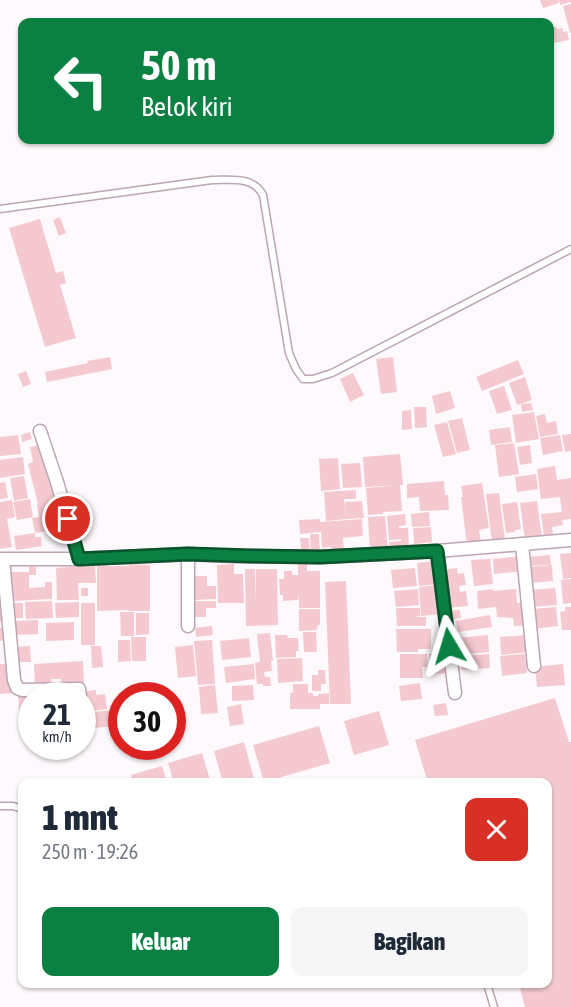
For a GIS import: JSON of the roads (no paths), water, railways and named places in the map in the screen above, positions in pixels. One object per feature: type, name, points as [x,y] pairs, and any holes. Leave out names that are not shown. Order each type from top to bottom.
[{"type":"street","points":[[40,431],[79,559]]},
{"type":"street","points":[[18,688],[15,680],[2,559],[79,559],[188,554],[310,557],[437,551],[571,540]]},
{"type":"street","points":[[522,544],[534,666]]},
{"type":"street","points":[[437,551],[455,693]]},
{"type":"street","points":[[188,554],[188,626]]},
{"type":"lane","points":[[0,209],[212,180],[245,181],[259,187],[263,195],[289,353],[303,379],[313,379],[332,373],[571,249]]},
{"type":"lane","points":[[0,806],[18,808]]},
{"type":"lane","points":[[488,988],[494,1007]]}]
